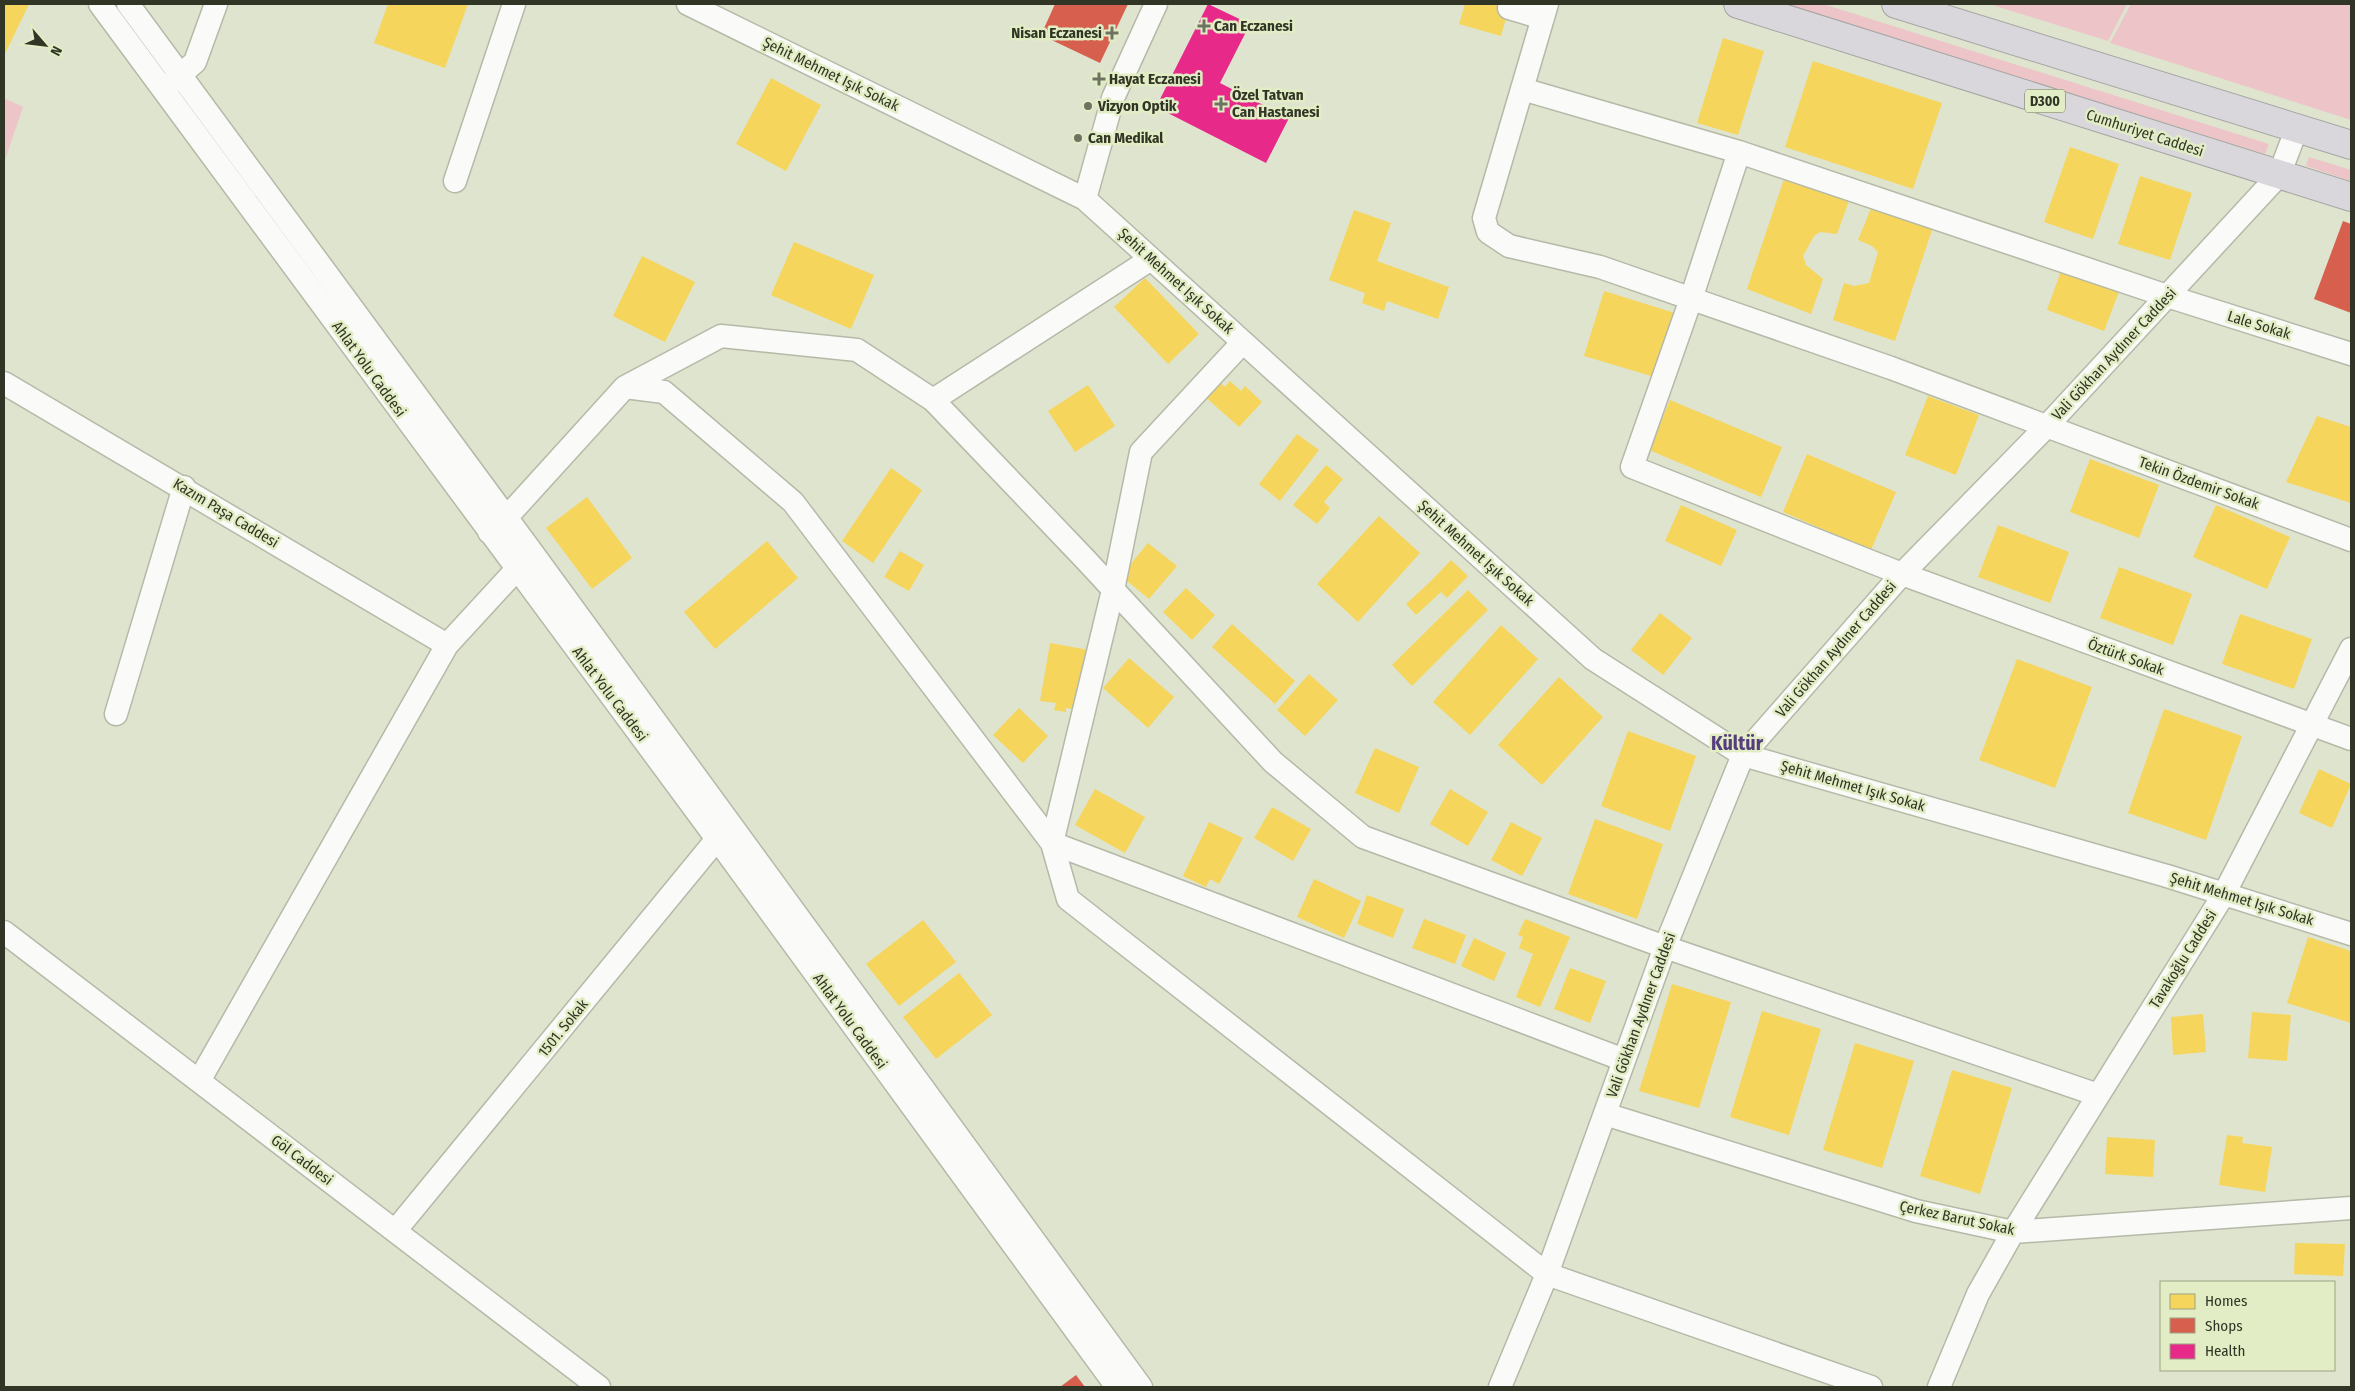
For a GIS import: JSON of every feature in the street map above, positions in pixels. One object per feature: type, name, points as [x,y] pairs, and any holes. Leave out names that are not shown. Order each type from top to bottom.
[{"type":"highway","name":"Cumhuriyet Caddesi","points":[[1738,4],[2351,198]]},
{"type":"highway","points":[[1896,4],[2351,145]]},
{"type":"street","name":"Ahlat Yolu Caddesi","points":[[100,4],[163,90],[498,525],[534,555],[723,831],[911,1089],[952,1145],[1141,1387]]},
{"type":"street","name":"Ahlat Yolu Caddesi","points":[[128,4],[181,74],[498,525],[517,569],[723,831]]},
{"type":"street","points":[[163,90],[195,62],[216,4]]},
{"type":"street","points":[[455,181],[514,4]]},
{"type":"street","name":"Şehit Mehmet Işık Sokak","points":[[688,4],[1085,199],[1593,659],[1744,755],[2224,894],[2351,934]]},
{"type":"street","points":[[1085,199],[1113,98],[1156,4]]},
{"type":"street","points":[[1509,8],[1545,11]]},
{"type":"street","name":"Tekin Özdemir Sokak","points":[[1545,11],[1484,218],[1488,232],[1509,246],[1600,267],[1891,368],[2351,540]]},
{"type":"street","name":"Lale Sokak","points":[[1522,89],[1739,152],[2167,296],[2351,354]]},
{"type":"street","name":"Vali Gökhan Aydıner Caddesi","points":[[1500,1387],[1546,1274],[1665,947],[1744,755],[1902,574],[2047,426],[2279,175],[2297,128]]},
{"type":"street","points":[[1691,299],[1739,152]]},
{"type":"street","points":[[933,400],[1151,258]]},
{"type":"street","name":"Öztürk Sokak","points":[[1691,299],[1632,467],[1902,574],[2351,739]]},
{"type":"street","points":[[498,525],[624,387],[721,336],[857,350],[933,400],[1273,762],[1363,836],[1665,947],[2098,1095]]},
{"type":"street","points":[[1052,843],[1113,590],[1141,452],[1243,342]]},
{"type":"street","name":"Kazım Paşa Caddesi","points":[[4,383],[184,487],[447,645]]},
{"type":"street","points":[[624,387],[664,392],[793,502],[1052,843],[1068,899],[1546,1274],[1871,1387]]},
{"type":"street","points":[[116,714],[184,487]]},
{"type":"street","points":[[199,1081],[447,645],[517,569],[534,555]]},
{"type":"street","name":"Tavakoğlu Caddesi","points":[[1939,1387],[1978,1294],[2012,1232],[2224,894],[2351,650]]},
{"type":"street","name":"1501. Sokak","points":[[395,1231],[723,831]]},
{"type":"street","points":[[1052,843],[1624,1060]]},
{"type":"street","name":"Göl Caddesi","points":[[4,932],[600,1387]]},
{"type":"street","name":"Çerkez Barut Sokak","points":[[1605,1114],[1916,1211],[2012,1232],[2351,1208]]},
{"type":"street","name":"Ahlat Yolu Caddesi","points":[[952,1145],[1117,1387]]},
{"type":"shaded area","points":[[1784,4],[1823,4],[2269,144],[2265,154]]},
{"type":"shaded area","points":[[1989,4],[2127,4],[2108,41]]},
{"type":"shaded area","points":[[2131,4],[2351,4],[2351,120],[2110,43]]},
{"type":"shaded area","points":[[4,98],[23,107],[4,163]]},
{"type":"shaded area","points":[[2309,157],[2351,170],[2351,181],[2306,166]]},
{"type":"building: Homes","points":[[4,4],[29,4],[4,56]]},
{"type":"building: Homes","points":[[388,4],[468,4],[445,68],[374,43]]},
{"type":"building: Homes","points":[[1465,4],[1510,4],[1501,36],[1459,24]]},
{"type":"building: Homes","points":[[1723,38],[1764,51],[1738,135],[1697,123]]},
{"type":"building: Homes","points":[[1813,61],[1942,103],[1913,189],[1785,147]]},
{"type":"building: Homes","points":[[771,78],[821,105],[786,171],[736,144]]},
{"type":"building: Homes","points":[[2070,147],[2119,164],[2093,239],[2044,222]]},
{"type":"building: Homes","points":[[1785,176],[1850,198],[1837,234],[1820,232],[1814,236],[1803,256],[1806,265],[1823,279],[1811,314],[1747,289]]},
{"type":"building: Homes","points":[[2140,176],[2192,193],[2170,260],[2118,244]]},
{"type":"building: Homes","points":[[1872,206],[1933,227],[1895,341],[1833,320],[1844,283],[1854,286],[1869,283],[1878,252],[1872,246],[1858,240]]},
{"type":"building: Homes","points":[[1354,210],[1391,223],[1377,261],[1449,287],[1438,319],[1387,301],[1384,311],[1362,303],[1365,293],[1329,280]]},
{"type":"building: Homes","points":[[794,242],[874,275],[851,329],[771,295]]},
{"type":"building: Homes","points":[[642,256],[695,282],[665,342],[613,316]]},
{"type":"building: Homes","points":[[2062,268],[2120,289],[2104,331],[2047,310]]},
{"type":"building: Homes","points":[[1145,278],[1199,334],[1168,364],[1114,307]]},
{"type":"building: Homes","points":[[1604,291],[1678,314],[1658,378],[1584,356]]},
{"type":"building: Homes","points":[[1216,379],[1225,387],[1230,381],[1241,391],[1245,386],[1262,402],[1239,427],[1202,394]]},
{"type":"building: Homes","points":[[1088,385],[1115,426],[1075,452],[1048,411]]},
{"type":"building: Homes","points":[[1928,396],[1979,415],[1956,475],[1905,455]]},
{"type":"building: Homes","points":[[1670,400],[1782,447],[1761,497],[1649,450]]},
{"type":"building: Homes","points":[[2317,416],[2351,427],[2351,503],[2286,482]]},
{"type":"building: Homes","points":[[1297,434],[1319,450],[1280,501],[1259,484]]},
{"type":"building: Homes","points":[[1807,454],[1896,492],[1871,550],[1783,512]]},
{"type":"building: Homes","points":[[2090,459],[2159,485],[2139,538],[2070,512]]},
{"type":"building: Homes","points":[[1326,465],[1343,479],[1324,502],[1330,508],[1317,524],[1293,505]]},
{"type":"building: Homes","points":[[891,468],[922,490],[873,563],[842,541]]},
{"type":"building: Homes","points":[[587,497],[632,558],[592,589],[546,528]]},
{"type":"building: Homes","points":[[1681,505],[1737,530],[1721,566],[1665,541]]},
{"type":"building: Homes","points":[[2216,505],[2290,537],[2267,589],[2193,557]]},
{"type":"building: Homes","points":[[1379,516],[1420,553],[1358,622],[1317,584]]},
{"type":"building: Homes","points":[[1998,525],[2069,552],[2050,603],[1978,577]]},
{"type":"building: Homes","points":[[767,541],[798,578],[715,649],[684,612]]},
{"type":"building: Homes","points":[[1148,543],[1177,566],[1149,599],[1121,576]]},
{"type":"building: Homes","points":[[900,551],[924,565],[909,591],[884,577]]},
{"type":"building: Homes","points":[[1451,560],[1468,576],[1447,598],[1441,592],[1416,615],[1406,604]]},
{"type":"building: Homes","points":[[2119,567],[2192,594],[2173,645],[2100,618]]},
{"type":"building: Homes","points":[[1186,588],[1215,615],[1192,640],[1163,612]]},
{"type":"building: Homes","points":[[1468,590],[1488,610],[1412,686],[1392,665]]},
{"type":"building: Homes","points":[[1660,613],[1692,638],[1663,675],[1631,650]]},
{"type":"building: Homes","points":[[2240,614],[2312,639],[2294,689],[2222,664]]},
{"type":"building: Homes","points":[[1232,624],[1295,681],[1275,704],[1212,647]]},
{"type":"building: Homes","points":[[1501,625],[1538,659],[1470,735],[1433,702]]},
{"type":"building: Homes","points":[[1050,643],[1089,650],[1079,710],[1066,708],[1066,712],[1054,710],[1056,703],[1040,701]]},
{"type":"building: Homes","points":[[1129,658],[1174,697],[1148,728],[1103,688]]},
{"type":"building: Homes","points":[[2017,659],[2092,687],[2055,788],[1979,760]]},
{"type":"building: Homes","points":[[1309,674],[1338,700],[1305,736],[1277,710]]},
{"type":"building: Homes","points":[[1559,677],[1603,717],[1542,785],[1498,745]]},
{"type":"building: Homes","points":[[1019,708],[1048,736],[1023,763],[993,735]]},
{"type":"building: Homes","points":[[2164,709],[2242,736],[2206,840],[2128,813]]},
{"type":"building: Homes","points":[[1628,731],[1696,756],[1670,831],[1601,806]]},
{"type":"building: Homes","points":[[1375,748],[1419,767],[1399,813],[1355,793]]},
{"type":"building: Homes","points":[[2319,769],[2351,784],[2332,828],[2299,813]]},
{"type":"building: Homes","points":[[1095,789],[1145,817],[1125,853],[1075,825]]},
{"type":"building: Homes","points":[[1450,789],[1488,812],[1468,846],[1430,824]]},
{"type":"building: Homes","points":[[1272,807],[1311,829],[1293,861],[1254,838]]},
{"type":"building: Homes","points":[[1595,819],[1663,844],[1637,919],[1568,894]]},
{"type":"building: Homes","points":[[1209,822],[1243,838],[1219,884],[1210,879],[1206,887],[1183,876]]},
{"type":"building: Homes","points":[[1511,822],[1542,838],[1522,876],[1491,860]]},
{"type":"building: Homes","points":[[1314,879],[1361,901],[1344,938],[1297,917]]},
{"type":"building: Homes","points":[[1367,895],[1404,909],[1393,938],[1357,924]]},
{"type":"building: Homes","points":[[1424,919],[1466,935],[1455,964],[1412,948]]},
{"type":"building: Homes","points":[[1525,919],[1570,937],[1540,1007],[1516,997],[1533,954],[1519,948],[1523,937],[1518,935]]},
{"type":"building: Homes","points":[[923,920],[956,962],[899,1006],[866,964]]},
{"type":"building: Homes","points":[[2308,937],[2351,951],[2351,1023],[2287,1003]]},
{"type":"building: Homes","points":[[1474,938],[1506,953],[1494,981],[1461,966]]},
{"type":"building: Homes","points":[[1570,968],[1606,981],[1590,1023],[1554,1009]]},
{"type":"building: Homes","points":[[959,973],[992,1015],[936,1059],[903,1017]]},
{"type":"building: Homes","points":[[1672,984],[1731,1002],[1699,1108],[1639,1091]]},
{"type":"building: Homes","points":[[1762,1011],[1821,1029],[1789,1135],[1730,1117]]},
{"type":"building: Homes","points":[[2252,1012],[2291,1015],[2287,1061],[2248,1058]]},
{"type":"building: Homes","points":[[2203,1014],[2206,1052],[2173,1055],[2171,1017]]},
{"type":"building: Homes","points":[[1855,1043],[1914,1061],[1882,1168],[1823,1150]]},
{"type":"building: Homes","points":[[1952,1070],[2012,1088],[1980,1194],[1920,1176]]},
{"type":"building: Homes","points":[[2227,1135],[2243,1137],[2242,1143],[2272,1147],[2265,1192],[2219,1185]]},
{"type":"building: Homes","points":[[2107,1137],[2155,1140],[2153,1177],[2105,1174]]},
{"type":"building: Homes","points":[[2295,1243],[2345,1244],[2343,1276],[2294,1274]]},
{"type":"building: Shops","points":[[1055,4],[1128,4],[1100,63],[1041,35]]},
{"type":"building: Shops","points":[[2343,221],[2351,224],[2351,313],[2314,299]]},
{"type":"building: Shops","points":[[1076,1375],[1085,1387],[1060,1387]]},
{"type":"building: Health","points":[[1208,4],[1250,24],[1220,83],[1289,118],[1266,163],[1156,107]]},
{"type":"place","name":"Can Eczanesi","points":[[1204,26]]},
{"type":"place","name":"Nisan Eczanesi","points":[[1112,33]]},
{"type":"place","name":"Hayat Eczanesi","points":[[1099,79]]},
{"type":"place","name":"Özel Tatvan Can Hastanesi","points":[[1221,104]]},
{"type":"place","name":"Vizyon Optik","points":[[1088,106]]},
{"type":"place","name":"Can Medikal","points":[[1078,138]]},
{"type":"district","name":"Kültür","points":[[1737,743]]}]
